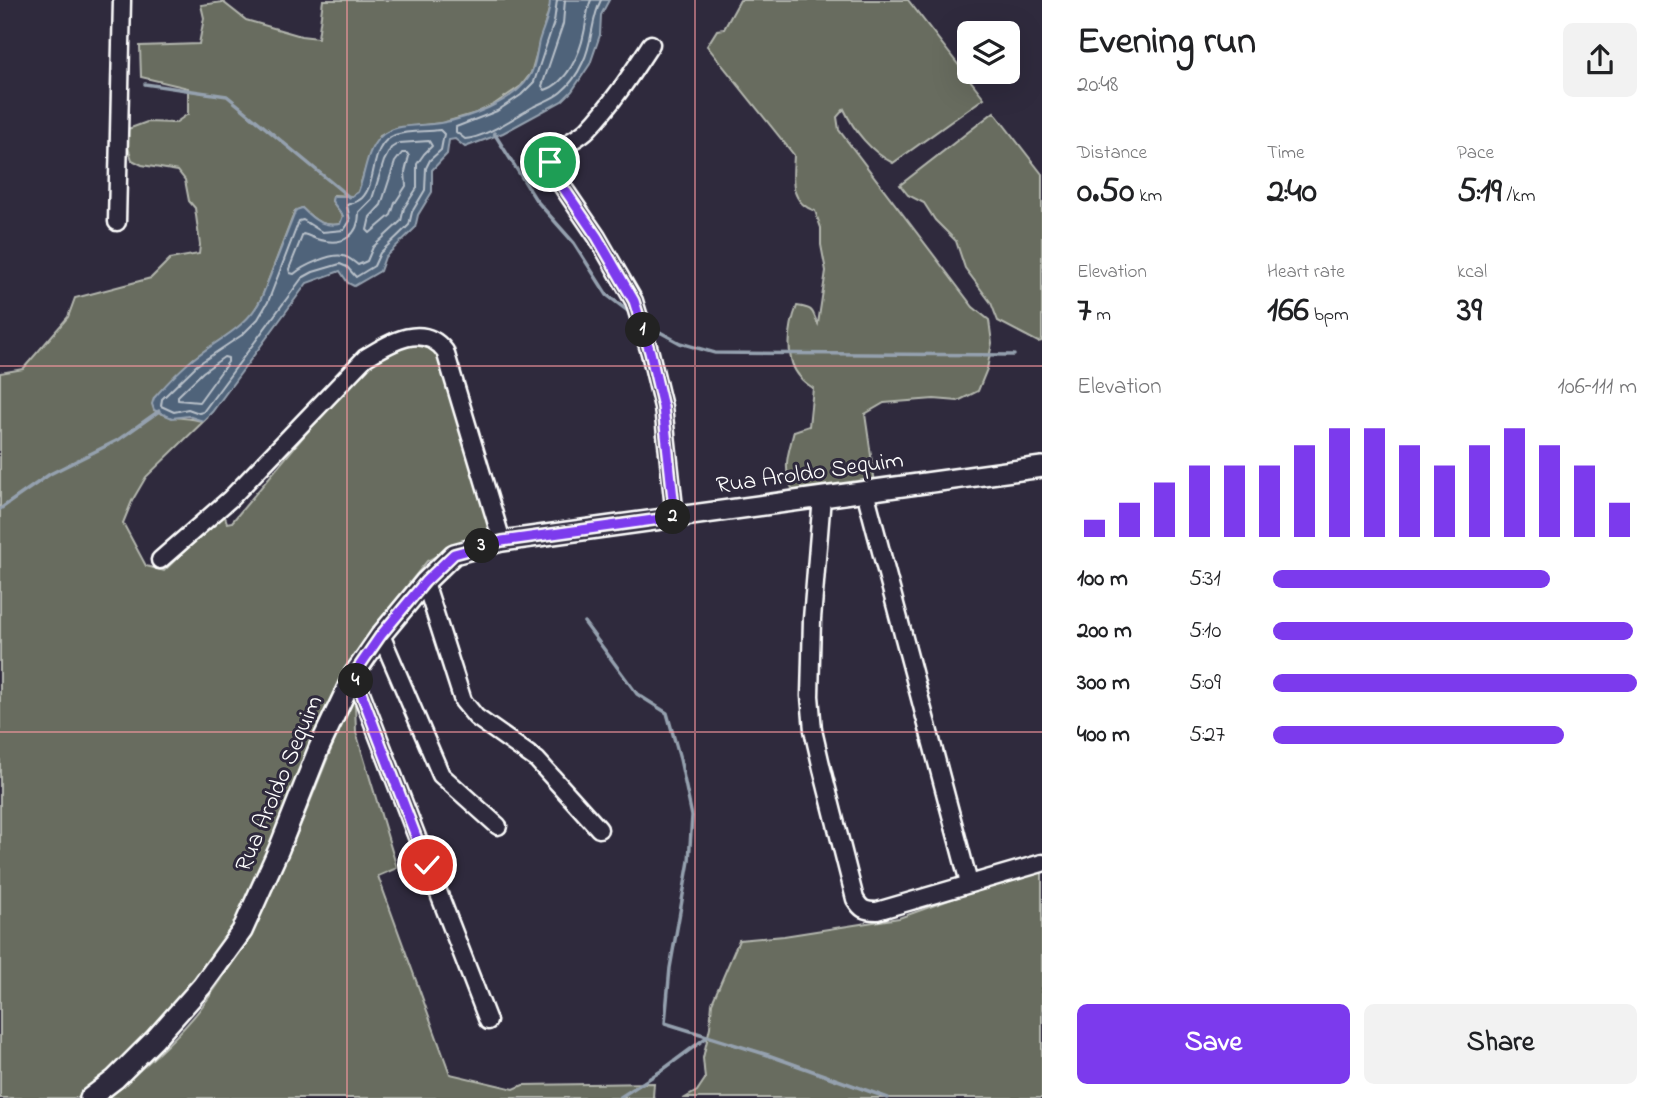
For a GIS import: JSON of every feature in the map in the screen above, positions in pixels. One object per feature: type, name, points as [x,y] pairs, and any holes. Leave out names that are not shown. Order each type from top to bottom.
[{"type":"street","points":[[117,222],[122,0]]},
{"type":"street","points":[[651,44],[625,85],[587,130],[553,154],[550,162],[552,171],[597,237],[634,301],[663,407],[675,517]]},
{"type":"street","points":[[160,560],[230,499],[365,358],[389,343],[420,336],[431,337],[445,351],[502,541]]},
{"type":"street","name":"Rua Aroldo Sequim","points":[[90,1098],[115,1079],[155,1039],[202,986],[242,931],[279,849],[319,748],[354,674],[381,635],[425,582],[454,554],[502,541],[1042,467]]},
{"type":"street","points":[[865,491],[969,883]]},
{"type":"street","points":[[822,498],[812,620],[810,696],[813,730],[855,898],[860,908],[877,911],[1042,863]]},
{"type":"street","points":[[425,582],[463,701],[476,717],[537,760],[599,829]]},
{"type":"street","points":[[381,635],[441,775],[498,826]]},
{"type":"street","points":[[354,674],[488,1021]]},
{"type":"green space","points":[[323,0],[550,0],[550,6],[531,73],[521,86],[476,113],[442,123],[396,128],[380,136],[371,151],[358,192],[352,196],[334,195],[332,201],[343,216],[340,224],[319,222],[302,208],[295,211],[261,299],[252,315],[237,329],[193,359],[154,398],[154,410],[160,413],[202,421],[208,417],[146,477],[123,523],[146,566],[164,571],[224,513],[227,523],[232,522],[338,395],[377,357],[412,342],[440,344],[494,531],[469,538],[427,561],[380,620],[335,695],[250,902],[229,938],[169,1016],[87,1094],[79,1098],[0,1098],[0,373],[23,369],[68,317],[75,298],[151,278],[170,259],[199,254],[195,208],[189,201],[185,180],[178,171],[142,165],[132,160],[128,147],[128,129],[147,122],[175,123],[188,114],[188,88],[141,77],[140,46],[199,44],[204,18],[201,5],[223,2],[246,20],[301,36],[318,38]]},
{"type":"green space","points":[[740,0],[908,0],[957,63],[957,84],[973,84],[984,98],[893,163],[877,153],[864,140],[844,109],[837,117],[839,130],[973,307],[989,320],[992,343],[987,369],[978,391],[958,401],[934,399],[884,403],[865,414],[875,483],[793,491],[790,483],[787,461],[790,447],[794,431],[809,426],[813,388],[801,379],[792,362],[792,323],[797,306],[810,310],[818,324],[826,271],[821,228],[815,211],[800,202],[796,195],[794,155],[707,46],[717,30],[724,29]]},
{"type":"green space","points":[[994,112],[1042,174],[1042,341],[1038,342],[998,321],[991,303],[965,268],[956,241],[935,220],[924,203],[908,195],[900,185]]},
{"type":"green space","points":[[352,698],[355,703],[356,732],[397,868],[378,876],[450,1074],[514,1089],[523,1085],[654,1083],[655,1098],[109,1098],[185,1027],[231,965],[271,892]]},
{"type":"green space","points":[[1033,870],[1042,872],[1042,1098],[685,1098],[697,1091],[705,1079],[703,1058],[712,1003],[739,940],[784,936],[899,918]]},
{"type":"water","points":[[550,0],[609,0],[601,15],[600,35],[590,64],[572,91],[562,101],[503,133],[465,147],[455,139],[449,140],[447,154],[432,170],[432,192],[418,215],[415,228],[385,257],[380,271],[354,286],[348,283],[340,271],[307,283],[203,421],[188,416],[172,418],[154,410],[154,398],[174,376],[241,325],[255,309],[296,210],[302,208],[323,223],[340,224],[343,216],[332,201],[333,196],[352,196],[358,192],[371,150],[385,133],[400,127],[463,118],[502,101],[522,86],[533,69]]},
{"type":"waterway","points":[[145,84],[227,96],[349,197]]},
{"type":"waterway","points":[[494,133],[536,200],[574,243],[607,295],[632,314]]},
{"type":"waterway","points":[[647,325],[680,343],[715,353],[1014,355]]},
{"type":"waterway","points":[[0,509],[50,474],[118,440],[159,411]]},
{"type":"waterway","points":[[584,622],[637,694],[667,713],[692,816],[689,861],[670,968],[665,1023],[768,1055],[888,1098]]},
{"type":"waterway","points":[[619,1098],[707,1037]]},
{"type":"route","points":[[427,865],[354,674],[381,635],[425,582],[454,554],[502,541],[675,517],[663,407],[634,301],[597,237],[552,171],[550,162]]}]
